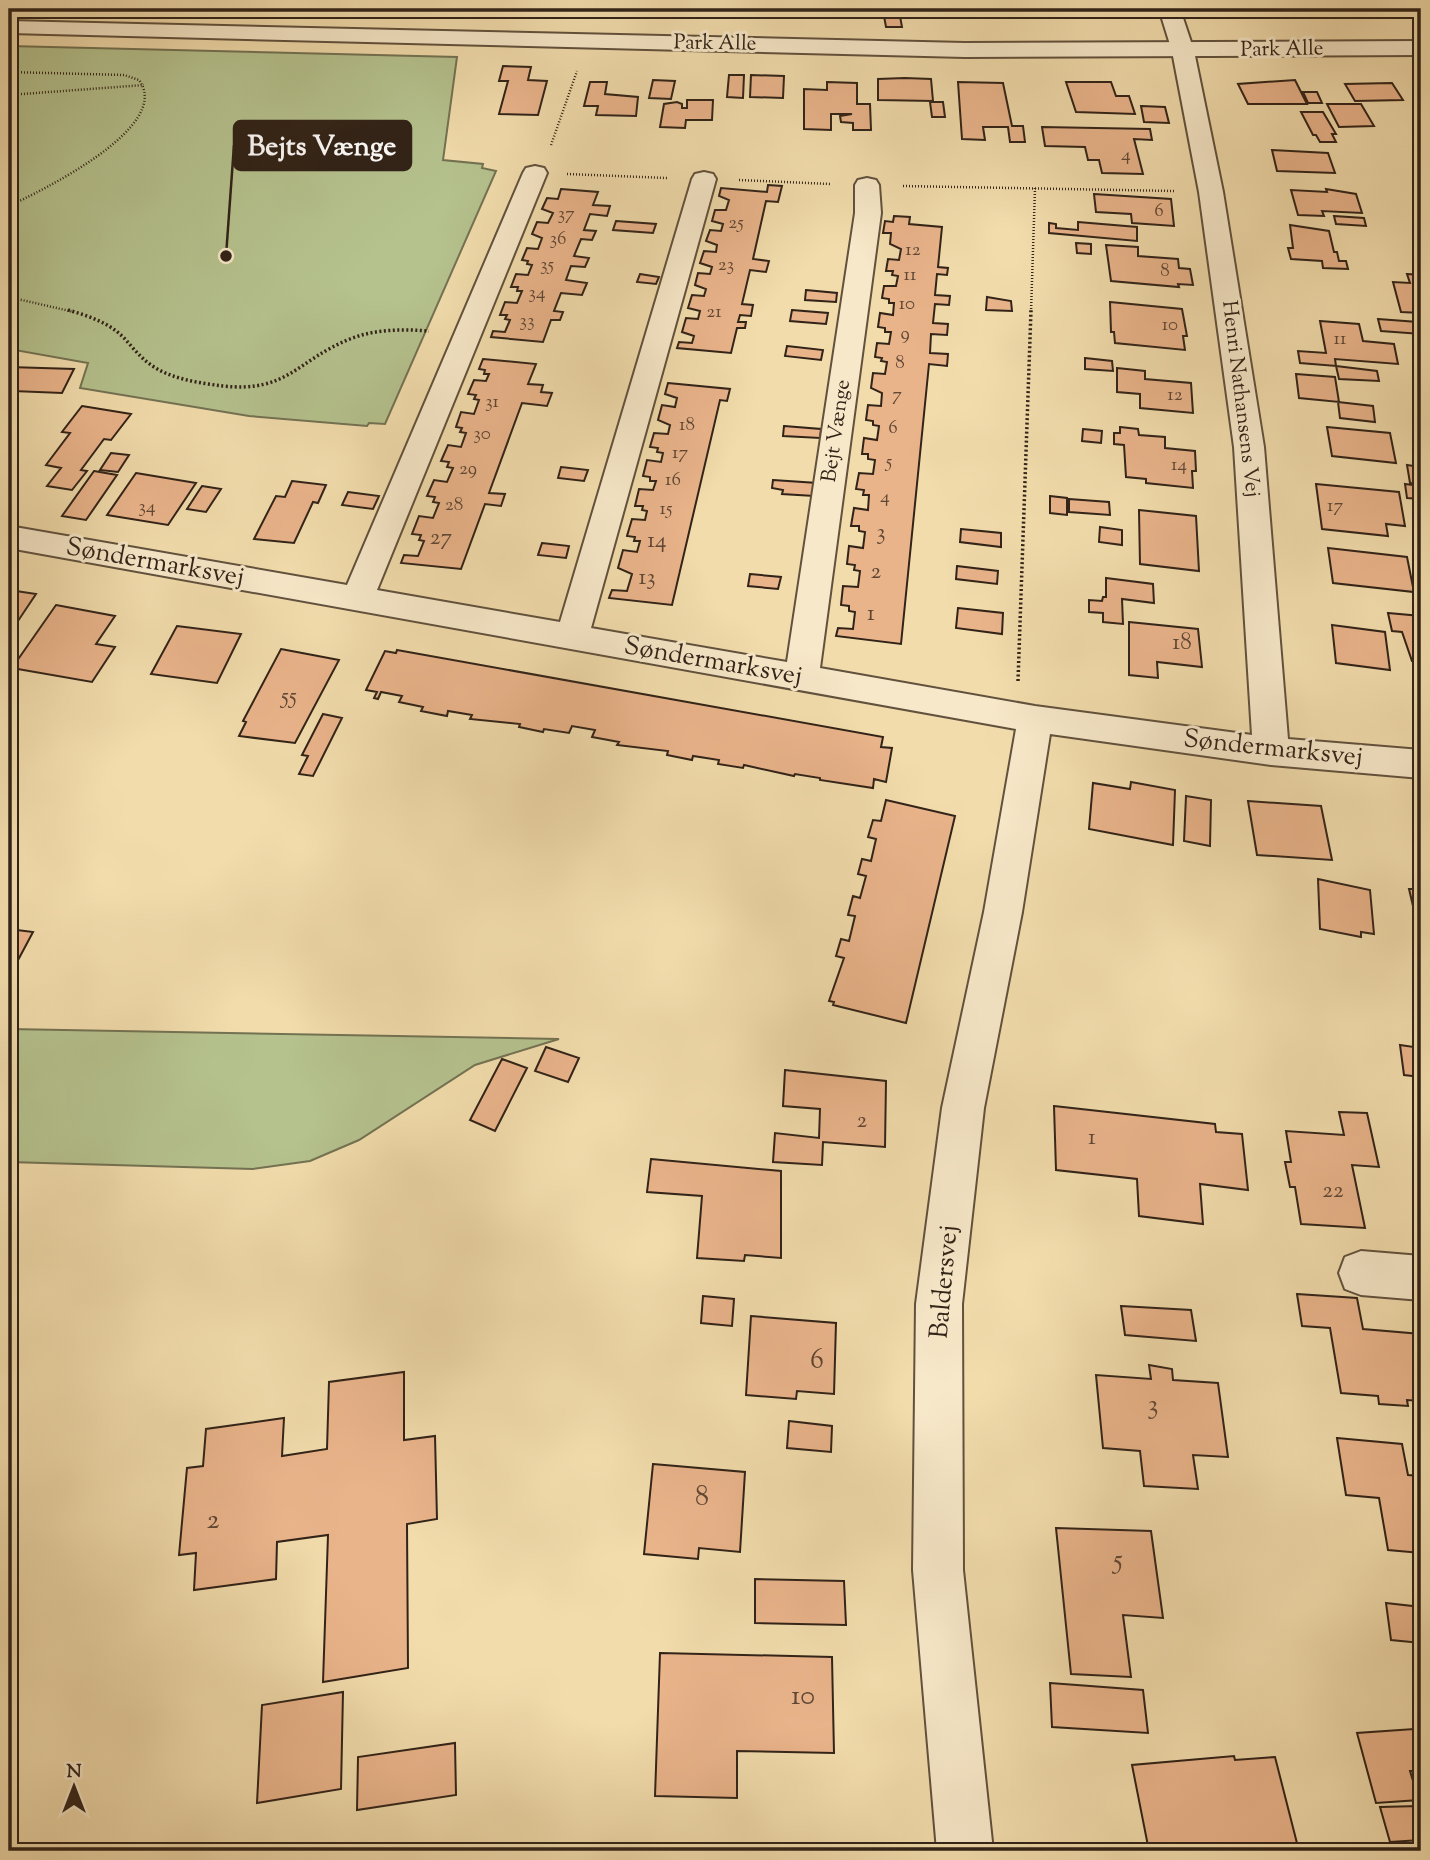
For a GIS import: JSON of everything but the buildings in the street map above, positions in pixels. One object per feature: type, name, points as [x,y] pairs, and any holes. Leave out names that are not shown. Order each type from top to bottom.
[{"type":"street","name":"Henri Nathansens Vej","points":[[1170,9],[1183,51],[1211,192],[1249,447],[1271,751]]},
{"type":"street","name":"Park Alle","points":[[9,27],[965,50],[1421,48]]},
{"type":"street","points":[[356,599],[535,173]]},
{"type":"street","points":[[572,637],[704,179]]},
{"type":"street","name":"Bejt Vænge","points":[[802,678],[868,213],[867,185]]},
{"type":"street","name":"Søndermarksvej","points":[[9,537],[1026,718],[1271,751],[1421,764]]},
{"type":"street","name":"Baldersvej","points":[[965,1851],[938,1570],[939,1304],[963,1108],[1003,912],[1026,718]]},
{"type":"street","points":[[1362,1273],[1421,1278]]},
{"type":"path","points":[[535,173],[548,153],[588,41]]},
{"type":"path","points":[[9,72],[124,75],[137,79],[144,87],[143,101],[138,113],[123,135],[97,158],[73,175],[9,206]]},
{"type":"path","points":[[9,95],[144,87]]},
{"type":"path","points":[[1026,718],[1035,188]]},
{"type":"path","points":[[9,297],[70,311],[114,329],[154,368],[194,380],[247,387],[269,385],[296,375],[340,344],[371,332],[401,328],[468,334]]},
{"type":"green space","points":[[9,46],[457,57],[443,160],[483,164],[482,168],[496,171],[385,424],[369,423],[367,426],[249,416],[80,388],[88,363],[9,349]]},
{"type":"green space","points":[[9,1029],[559,1039],[475,1065],[359,1140],[310,1161],[253,1169],[9,1162]]},
{"type":"place","name":"Bejts Vænge","points":[[226,256]]}]
